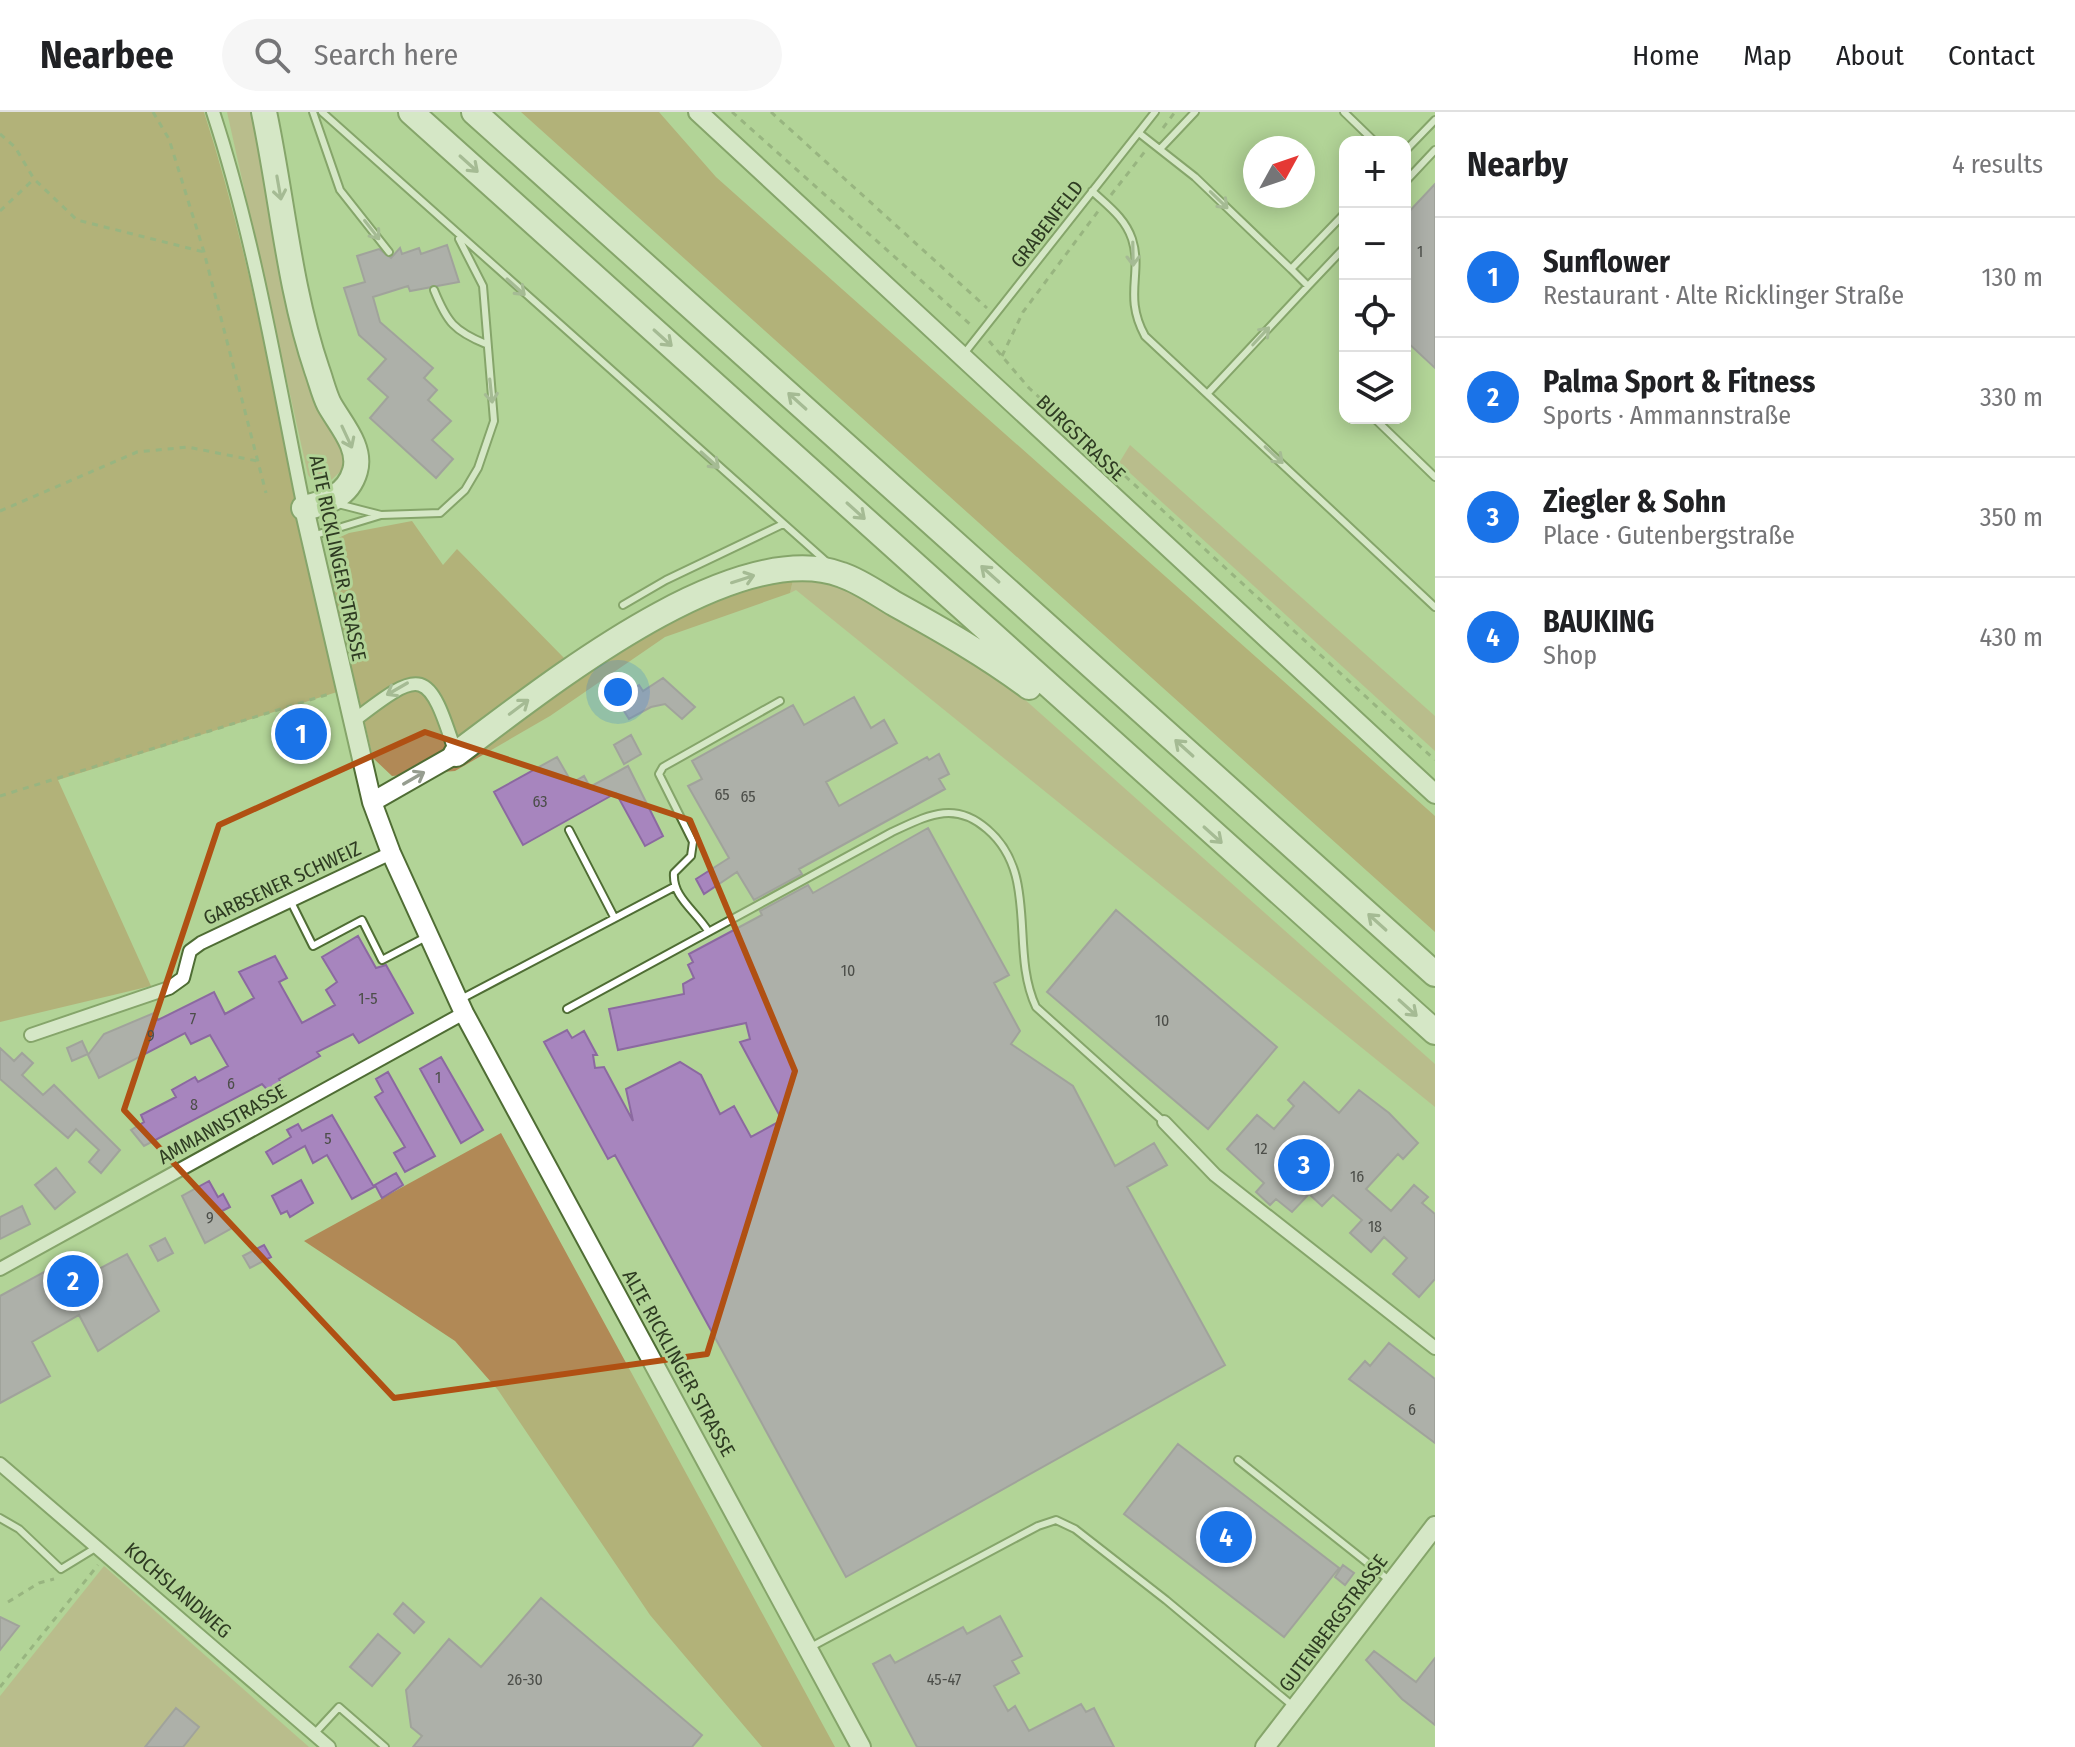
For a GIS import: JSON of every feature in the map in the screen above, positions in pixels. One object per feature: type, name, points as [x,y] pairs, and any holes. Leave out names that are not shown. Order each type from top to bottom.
[{"type":"highway","points":[[264,112],[306,339],[328,402],[351,440],[356,461],[349,484],[328,503],[304,508]]},
{"type":"highway","points":[[411,112],[1134,765],[1435,1032]]},
{"type":"highway","points":[[474,112],[1435,974]]},
{"type":"highway","points":[[456,754],[621,637],[707,592],[782,569],[841,574],[980,651],[1134,765]]},
{"type":"street","name":"ALTE RICKLINGER STRASSE","points":[[213,112],[227,155],[352,722],[372,802],[391,853],[460,1007],[861,1747]]},
{"type":"street","name":"BURGSTRASSE","points":[[698,112],[1435,794]]},
{"type":"street","points":[[352,722],[404,684],[418,684],[435,695],[456,754],[372,802]]},
{"type":"street","name":"GARBSENER SCHWEIZ","points":[[31,1035],[169,988],[183,978],[190,951],[391,853]]},
{"type":"street","name":"AMMANNSTRASSE","points":[[0,1269],[460,1007]]},
{"type":"street","points":[[1164,1122],[1215,1175],[1435,1348]]},
{"type":"street","name":"KOCHSLANDWEG","points":[[0,1464],[329,1747]]},
{"type":"street","name":"GUTENBERGSTRASSE","points":[[1265,1747],[1435,1526]]},
{"type":"lane","points":[[313,112],[340,190],[389,252]]},
{"type":"lane","points":[[322,112],[457,236],[841,574]]},
{"type":"lane","name":"GRABENFELD","points":[[963,355],[1155,112]]},
{"type":"lane","points":[[1160,149],[1195,112]]},
{"type":"lane","points":[[1344,112],[1369,136]]},
{"type":"lane","points":[[1411,145],[1435,120]]},
{"type":"lane","points":[[1139,133],[1195,177],[1308,286]]},
{"type":"lane","points":[[1411,176],[1435,150]]},
{"type":"lane","points":[[1092,191],[1120,216],[1133,240],[1134,316],[1145,336],[1435,607]]},
{"type":"lane","points":[[1291,269],[1339,219]]},
{"type":"lane","points":[[328,503],[381,515],[440,513],[465,490],[478,468],[494,421],[483,286],[457,236]]},
{"type":"lane","points":[[1208,393],[1339,253]]},
{"type":"lane","points":[[434,290],[443,312],[458,332],[486,344]]},
{"type":"lane","points":[[1380,424],[1435,477]]},
{"type":"lane","points":[[309,537],[381,515]]},
{"type":"lane","points":[[623,605],[666,580],[783,524]]},
{"type":"lane","points":[[708,931],[674,887],[674,873],[691,856],[693,842],[659,774],[663,767],[780,701]]},
{"type":"lane","points":[[567,1009],[931,814],[957,811],[995,836],[1016,870],[1021,900],[1020,945],[1028,988],[1036,1007],[1164,1122]]},
{"type":"lane","points":[[569,830],[614,917]]},
{"type":"lane","points":[[460,1007],[614,917],[674,887]]},
{"type":"lane","points":[[291,902],[313,946],[362,920],[382,960],[428,936]]},
{"type":"lane","points":[[1238,1460],[1392,1582]]},
{"type":"lane","points":[[0,1518],[19,1529],[61,1569],[102,1551]]},
{"type":"lane","points":[[809,1648],[1038,1526],[1056,1520],[1075,1529],[1166,1600],[1296,1709]]},
{"type":"lane","points":[[314,1734],[339,1707],[385,1747]]},
{"type":"path","points":[[153,112],[169,139],[204,252],[266,493]]},
{"type":"path","points":[[732,112],[943,303],[982,333],[1029,388],[1435,760]]},
{"type":"path","points":[[771,112],[995,316]]},
{"type":"path","points":[[1002,356],[1023,312],[1175,112]]},
{"type":"path","points":[[0,134],[15,147],[34,179],[77,220],[204,252]]},
{"type":"path","points":[[0,211],[34,179]]},
{"type":"path","points":[[0,511],[137,452],[188,447],[257,461]]},
{"type":"path","points":[[0,796],[333,693]]},
{"type":"path","points":[[0,1687],[102,1551]]},
{"type":"path","points":[[8,1602],[39,1583],[54,1579]]},
{"type":"highlighted area","points":[[425,732],[690,820],[795,1071],[707,1354],[394,1398],[124,1110],[219,825]]},
{"type":"shaded area","points":[[0,112],[204,112],[251,286],[312,582],[331,575],[329,555],[334,540],[349,533],[412,521],[443,565],[457,549],[566,660],[667,624],[743,590],[793,580],[790,593],[665,637],[550,716],[455,771],[392,776],[373,758],[356,686],[58,780],[151,986],[0,1022]]},
{"type":"shaded area","points":[[227,112],[253,112],[344,452],[343,469],[327,484],[314,482],[308,475]]},
{"type":"shaded area","points":[[521,112],[659,112],[716,177],[1435,816],[1435,932]]},
{"type":"shaded area","points":[[1130,445],[1435,716],[1435,751],[1119,463]]},
{"type":"shaded area","points":[[793,580],[821,581],[870,600],[1005,682],[1435,1064],[1435,1107],[796,590],[790,593]]},
{"type":"shaded area","points":[[501,1133],[835,1747],[762,1747],[650,1615],[498,1390],[455,1341],[304,1241]]},
{"type":"shaded area","points":[[104,1566],[309,1747],[0,1747],[0,1696]]},
{"type":"building","points":[[1435,184],[1435,368],[1411,346],[1411,210]]},
{"type":"building","points":[[447,245],[459,282],[410,291],[408,286],[373,297],[380,322],[433,368],[424,378],[437,390],[428,400],[451,421],[432,440],[453,459],[436,478],[370,418],[388,397],[368,379],[386,359],[359,335],[344,288],[365,282],[357,256],[379,249],[391,258],[400,248],[402,254],[419,248],[421,254]]},
{"type":"building","points":[[663,678],[695,707],[682,719],[665,704],[651,707],[629,719],[616,698],[639,685],[643,691]]},
{"type":"building","points":[[854,697],[871,728],[884,720],[897,743],[826,782],[839,806],[927,757],[929,760],[939,754],[949,774],[939,779],[945,789],[799,869],[802,874],[754,900],[737,872],[704,894],[696,879],[729,858],[688,786],[702,779],[692,761],[793,705],[804,725]]},
{"type":"building","points":[[307,714],[321,740],[295,754],[281,728]]},
{"type":"building","points":[[631,735],[641,754],[624,764],[614,745]]},
{"type":"building","points":[[557,757],[572,783],[584,776],[590,787],[628,766],[663,836],[645,846],[616,793],[523,845],[494,792]]},
{"type":"building","points":[[928,828],[1009,975],[994,983],[1020,1031],[1011,1044],[1073,1086],[1115,1166],[1154,1143],[1167,1165],[1127,1187],[1225,1365],[846,1577],[615,1155],[608,1159],[544,1042],[567,1030],[572,1038],[584,1031],[597,1055],[593,1055],[595,1068],[604,1067],[633,1121],[626,1089],[680,1062],[701,1075],[720,1114],[734,1106],[751,1137],[782,1120],[740,1042],[750,1039],[746,1023],[618,1050],[609,1009],[684,994],[683,984],[694,978],[688,965],[693,962],[689,954],[762,915],[760,911],[808,885],[813,893]]},
{"type":"building","points":[[1116,910],[1277,1047],[1208,1129],[1047,992]]},
{"type":"building","points":[[358,936],[376,968],[386,965],[413,1013],[359,1043],[353,1034],[317,1052],[320,1056],[279,1079],[285,1091],[274,1097],[262,1084],[144,1146],[131,1130],[144,1122],[141,1115],[176,1097],[172,1090],[195,1077],[198,1082],[228,1066],[210,1035],[191,1044],[185,1033],[99,1078],[88,1055],[104,1034],[154,1013],[158,1020],[214,992],[225,1014],[254,998],[239,972],[275,956],[287,978],[279,982],[302,1023],[335,1005],[326,990],[337,982],[322,957]]},
{"type":"building","points":[[82,1041],[88,1054],[72,1061],[67,1048]]},
{"type":"building","points":[[0,1048],[14,1061],[22,1053],[33,1063],[22,1075],[43,1095],[54,1085],[120,1150],[101,1173],[89,1162],[99,1150],[76,1129],[68,1138],[0,1079]]},
{"type":"building","points":[[441,1057],[483,1130],[461,1143],[420,1069]]},
{"type":"building","points":[[388,1072],[435,1156],[405,1172],[394,1153],[405,1147],[375,1097],[383,1092],[376,1079]]},
{"type":"building","points":[[1304,1082],[1339,1113],[1359,1090],[1389,1113],[1418,1143],[1403,1159],[1398,1154],[1366,1189],[1391,1211],[1414,1185],[1428,1197],[1422,1203],[1435,1214],[1435,1279],[1419,1297],[1393,1274],[1407,1258],[1384,1237],[1371,1252],[1350,1233],[1362,1220],[1333,1195],[1322,1206],[1309,1194],[1292,1212],[1276,1199],[1270,1205],[1256,1192],[1264,1183],[1227,1149],[1257,1115],[1274,1129],[1294,1106],[1288,1100]]},
{"type":"building","points":[[332,1115],[374,1187],[352,1199],[327,1155],[313,1163],[305,1146],[273,1164],[266,1152],[291,1137],[287,1130],[298,1124],[302,1131]]},
{"type":"building","points":[[56,1168],[75,1192],[55,1209],[35,1185]]},
{"type":"building","points":[[396,1173],[403,1185],[382,1198],[375,1185]]},
{"type":"building","points":[[301,1180],[313,1203],[290,1217],[287,1211],[281,1214],[272,1196]]},
{"type":"building","points":[[209,1181],[218,1197],[223,1194],[230,1207],[222,1211],[232,1228],[205,1243],[182,1196]]},
{"type":"building","points":[[22,1206],[30,1224],[0,1239],[0,1217]]},
{"type":"building","points":[[165,1238],[173,1253],[158,1261],[150,1246]]},
{"type":"building","points":[[264,1245],[271,1257],[250,1268],[243,1256]]},
{"type":"building","points":[[79,1253],[87,1269],[96,1264],[99,1269],[127,1254],[159,1311],[98,1351],[79,1315],[32,1342],[50,1376],[0,1403],[0,1296]]},
{"type":"building","points":[[1389,1343],[1435,1379],[1435,1443],[1349,1379],[1365,1361],[1370,1366]]},
{"type":"building","points":[[1178,1444],[1339,1568],[1284,1637],[1124,1514]]},
{"type":"building","points":[[1343,1565],[1354,1573],[1345,1585],[1335,1577]]},
{"type":"building","points":[[541,1598],[702,1735],[692,1747],[413,1747],[422,1736],[411,1727],[406,1690],[449,1639],[481,1667]]},
{"type":"building","points":[[403,1603],[424,1622],[414,1633],[394,1614]]},
{"type":"building","points":[[1000,1616],[1022,1656],[1012,1661],[1019,1673],[994,1686],[1008,1711],[1015,1706],[1029,1731],[1081,1704],[1086,1712],[1094,1708],[1114,1747],[917,1747],[873,1664],[890,1655],[895,1663],[963,1627],[967,1634]]},
{"type":"building","points":[[0,1617],[19,1626],[0,1650]]},
{"type":"building","points":[[378,1634],[400,1653],[372,1686],[350,1667]]},
{"type":"building","points":[[1374,1651],[1416,1682],[1435,1658],[1435,1725],[1402,1699],[1366,1660]]},
{"type":"building","points":[[176,1708],[199,1727],[183,1747],[145,1747]]},
{"type":"place","name":"Sunflower","points":[[301,734]]},
{"type":"place","name":"Ziegler & Sohn","points":[[1304,1165]]},
{"type":"place","name":"Palma Sport & Fitness","points":[[73,1281]]},
{"type":"place","name":"BAUKING","points":[[1226,1537]]}]
